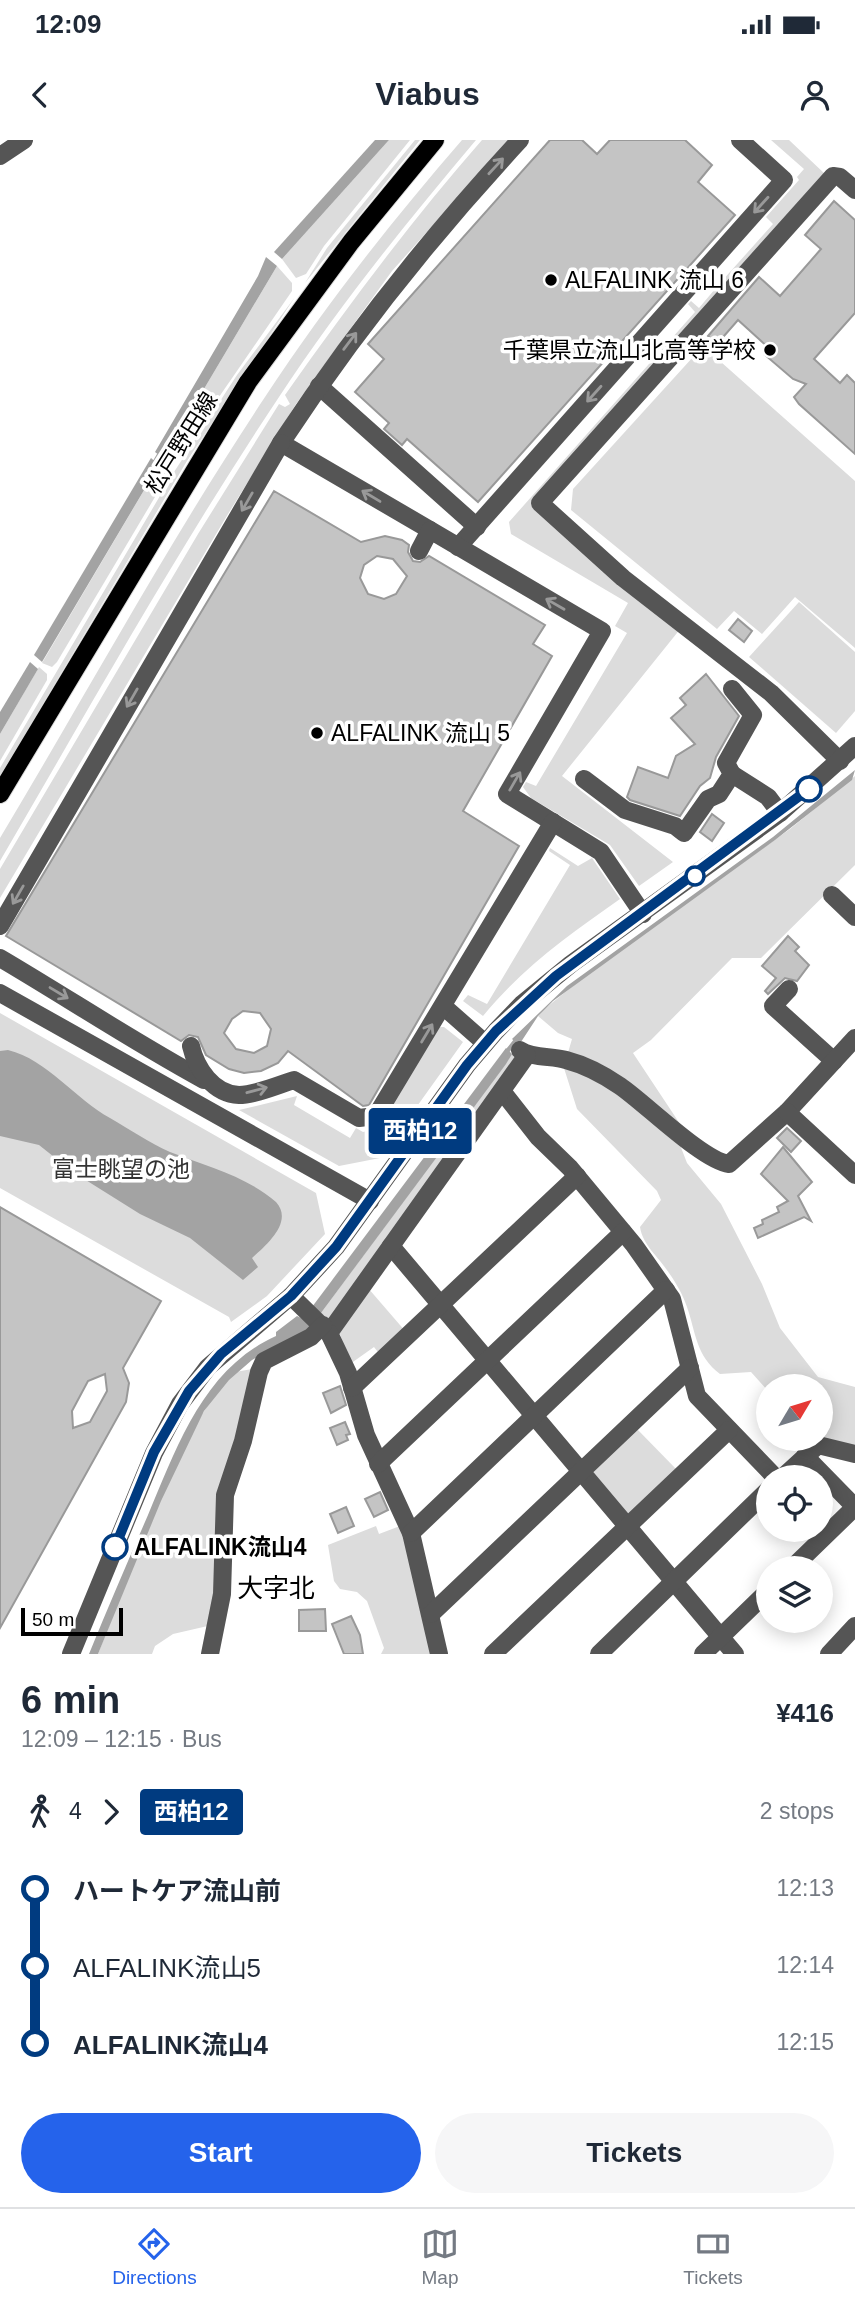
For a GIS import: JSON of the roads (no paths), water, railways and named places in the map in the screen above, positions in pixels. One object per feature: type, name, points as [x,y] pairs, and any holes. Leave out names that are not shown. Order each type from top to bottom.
[{"type":"main road","name":"松戸野田線","points":[[0,794],[248,382],[351,242],[435,140]]},
{"type":"street","points":[[0,156],[24,140]]},
{"type":"street","points":[[0,926],[281,443],[396,281],[520,140]]},
{"type":"street","points":[[458,547],[784,180],[740,140]]},
{"type":"street","points":[[840,761],[771,693],[623,578],[540,503],[832,176],[840,177],[855,190]]},
{"type":"street","points":[[319,386],[477,527]]},
{"type":"street","points":[[281,443],[602,631],[507,794],[601,852],[643,914]]},
{"type":"street","points":[[419,551],[430,530]]},
{"type":"street","points":[[732,689],[753,715],[726,763],[733,774],[768,797],[780,813]]},
{"type":"street","points":[[71,1654],[172,1416],[208,1367],[291,1296],[336,1247],[485,1043],[540,989],[780,813],[855,746]]},
{"type":"street","points":[[584,779],[625,810],[675,826],[684,833],[708,799],[719,794],[733,774]]},
{"type":"street","points":[[0,958],[124,1031],[153,1053],[238,1095],[294,1080],[359,1118],[376,1116],[553,821]]},
{"type":"street","points":[[832,895],[855,917]]},
{"type":"street","points":[[789,989],[773,1006],[834,1061]]},
{"type":"street","points":[[0,993],[370,1201]]},
{"type":"street","points":[[443,1006],[485,1043]]},
{"type":"street","points":[[210,1654],[222,1594],[225,1495],[243,1441],[264,1360],[311,1337],[320,1322],[391,1246],[502,1091],[523,1053],[564,1059],[595,1072],[619,1086],[721,1163],[729,1164],[787,1112],[855,1038]]},
{"type":"street","points":[[191,1046],[195,1065],[212,1084]]},
{"type":"street","points":[[502,1091],[538,1137],[577,1176],[666,1290],[672,1299],[697,1396],[763,1465]]},
{"type":"street","points":[[787,1112],[855,1175]]},
{"type":"street","points":[[352,1388],[577,1176]]},
{"type":"street","points":[[378,1464],[623,1232]]},
{"type":"street","points":[[391,1246],[735,1654]]},
{"type":"street","points":[[411,1533],[666,1290]]},
{"type":"street","points":[[291,1296],[320,1322],[352,1388],[366,1435],[411,1533],[439,1654]]},
{"type":"street","points":[[430,1614],[690,1368]]},
{"type":"street","points":[[493,1654],[729,1430]]},
{"type":"street","points":[[796,1465],[811,1451],[855,1454]]},
{"type":"street","points":[[804,1556],[855,1507],[811,1451]]},
{"type":"street","points":[[599,1654],[756,1502]]},
{"type":"street","points":[[703,1654],[756,1603]]},
{"type":"street","points":[[829,1654],[855,1626]]},
{"type":"waterway","points":[[152,467],[162,450]]},
{"type":"waterway","points":[[505,1054],[517,1039]]},
{"type":"place","name":"ALFALINK 流山 6","points":[[551,280]]},
{"type":"place","name":"千葉県立流山北高等学校","points":[[770,350]]},
{"type":"place","name":"ALFALINK 流山 5","points":[[317,733]]},
{"type":"place","name":"ALFALINK流山4","points":[[115,1547]]},
{"type":"district","name":"大字北","points":[[276,1588]]},
{"type":"park label","name":"富士眺望の池","points":[[121,1169]]}]
